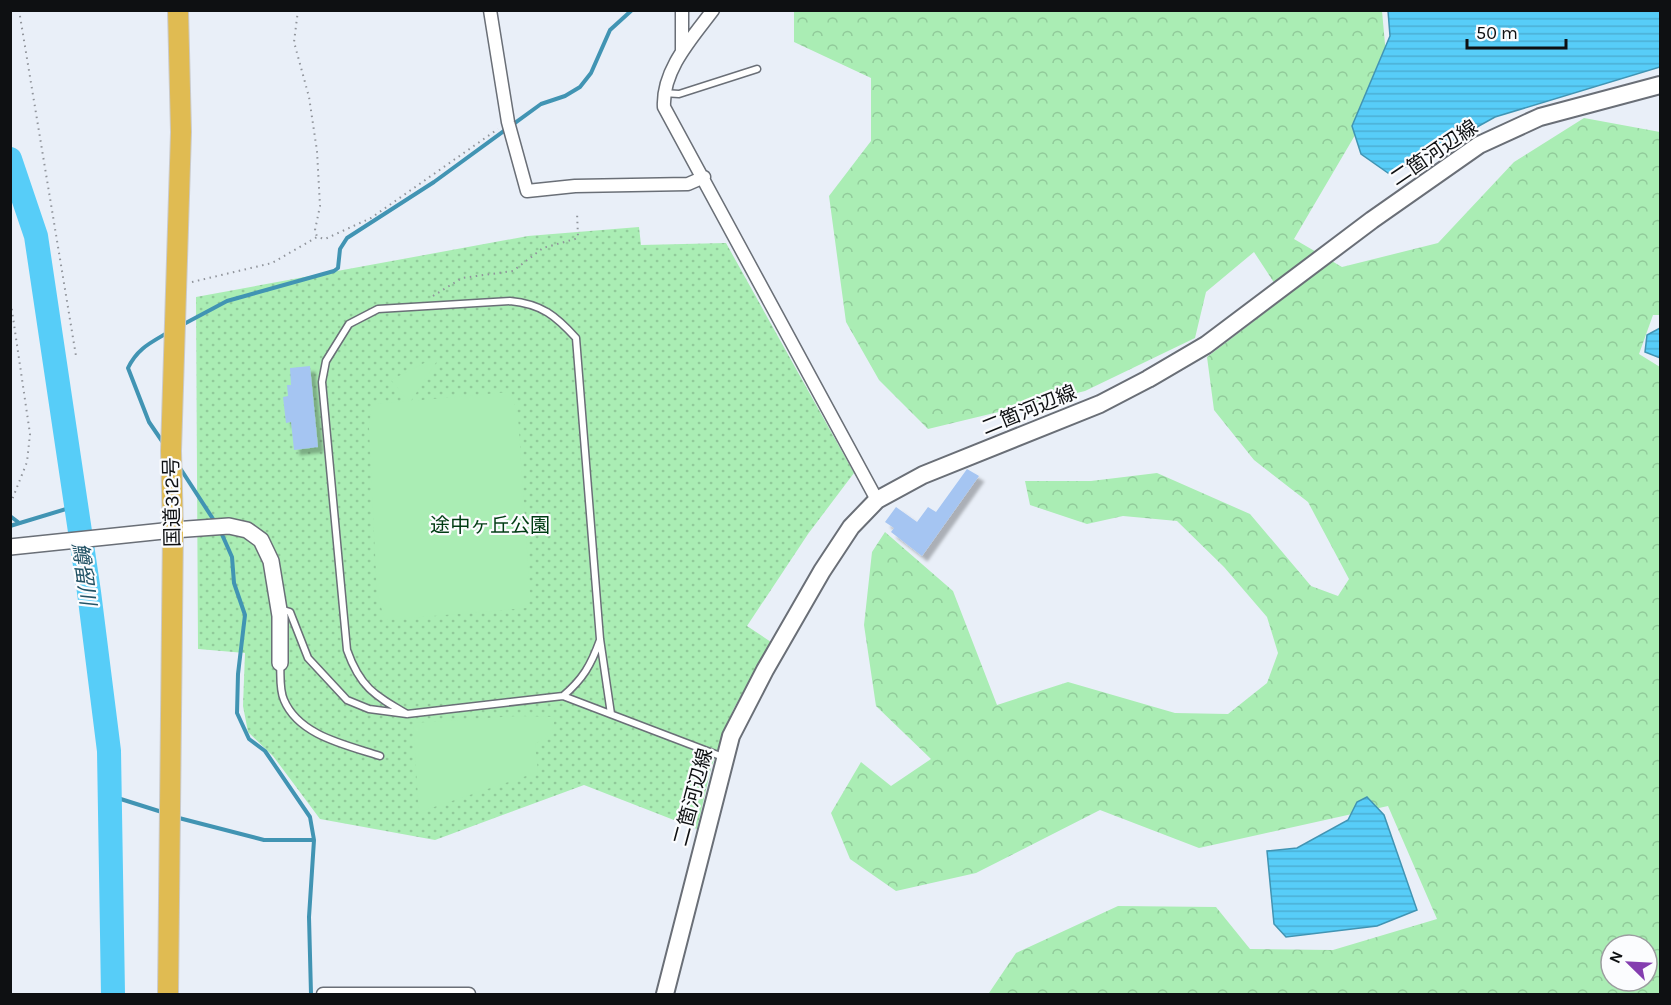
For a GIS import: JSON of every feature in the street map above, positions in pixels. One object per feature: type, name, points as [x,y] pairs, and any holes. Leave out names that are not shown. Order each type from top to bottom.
[{"type":"highway","name":"国道312号","points":[[168,994],[173,530],[171,451],[181,132],[178,10]]},
{"type":"main road","name":"二箇河辺線","points":[[664,994],[724,757],[744,708],[822,571],[851,527],[878,500],[923,475],[1100,404],[1149,380],[1206,345],[1372,220],[1479,145],[1540,117],[1660,85]]},
{"type":"street","points":[[490,10],[508,122],[527,191],[575,186],[688,184],[704,177]]},
{"type":"street","points":[[682,10],[682,50]]},
{"type":"street","points":[[713,10],[682,50],[663,93],[663,107],[704,177],[878,500]]},
{"type":"street","points":[[10,547],[173,530],[229,526],[247,530],[261,540],[271,561],[278,608],[280,663]]},
{"type":"street","points":[[323,994],[469,994]]},
{"type":"lane","points":[[663,93],[679,94],[757,69]]},
{"type":"lane","points":[[407,714],[370,689],[355,673],[347,650],[322,382],[326,361],[349,324],[378,309],[527,303],[555,315],[576,338],[600,639],[611,714]]},
{"type":"lane","points":[[278,608],[290,612],[308,658],[346,700],[369,709],[407,714],[563,696],[724,757]]},
{"type":"lane","points":[[563,696],[581,680],[591,666],[600,639]]},
{"type":"lane","points":[[280,663],[283,699],[290,711],[308,728],[334,741],[380,756]]},
{"type":"path","points":[[18,10],[76,356]]},
{"type":"path","points":[[297,10],[294,42],[309,97],[317,150],[320,206],[315,230],[317,237]]},
{"type":"path","points":[[176,286],[272,263],[317,237],[325,239],[371,218],[508,122]]},
{"type":"path","points":[[426,306],[437,291],[462,278],[513,271],[543,249],[575,239],[578,237],[577,212]]},
{"type":"path","points":[[10,297],[30,434],[27,462],[10,505]]},
{"type":"green space","points":[[794,11],[1382,11],[1386,55],[1361,125],[1294,239],[1342,267],[1438,243],[1514,162],[1584,118],[1660,132],[1660,315],[1653,315],[1639,354],[1660,367],[1660,994],[938,994],[989,993],[1016,953],[1118,906],[1216,907],[1250,949],[1333,950],[1437,919],[1388,806],[1199,848],[1100,810],[976,873],[896,891],[850,859],[831,813],[861,762],[891,786],[931,759],[876,706],[864,625],[872,552],[885,532],[953,591],[997,705],[1068,682],[1175,713],[1228,714],[1267,683],[1278,653],[1267,617],[1224,567],[1177,521],[1123,516],[1087,524],[1030,505],[1025,481],[1091,481],[1157,473],[1250,514],[1311,586],[1338,596],[1349,579],[1308,502],[1254,460],[1214,410],[1207,357],[1284,298],[1254,252],[1206,292],[1195,338],[1085,391],[928,429],[879,380],[846,322],[829,196],[871,141],[871,78],[794,42]]},
{"type":"green space","name":"途中ヶ丘公園","points":[[639,227],[641,245],[726,243],[854,473],[808,534],[747,626],[771,642],[733,710],[711,768],[697,829],[584,785],[435,840],[320,819],[273,756],[248,732],[243,706],[245,653],[198,649],[196,297],[528,236]]},
{"type":"green space","points":[[434,358],[437,361],[411,401],[511,392],[518,416],[530,594],[527,608],[385,620],[377,594],[369,428],[372,404],[409,401],[391,380]]},
{"type":"green space","points":[[518,716],[555,717],[552,734],[535,744],[538,772],[419,812],[413,723]]},
{"type":"water","points":[[1388,11],[1660,11],[1660,67],[1495,117],[1398,171],[1388,173],[1361,154],[1352,126],[1390,36]]},
{"type":"water","points":[[1660,328],[1660,358],[1645,352],[1647,335]]},
{"type":"water","points":[[1367,797],[1384,815],[1417,910],[1377,926],[1286,937],[1274,924],[1267,851],[1297,848],[1348,820],[1357,802]]},
{"type":"building","points":[[310,366],[318,447],[294,450],[291,422],[286,423],[283,397],[288,396],[287,385],[291,385],[290,368]]},
{"type":"building","points":[[967,469],[979,476],[922,556],[891,532],[894,528],[885,522],[896,507],[917,522],[928,507],[936,512]]},
{"type":"waterway","points":[[182,325],[227,301],[334,271],[338,268],[340,249],[347,238],[434,182],[541,104],[565,96],[580,87],[591,73],[610,30],[632,10]]},
{"type":"waterway","name":"鱒留川","points":[[10,159],[36,236],[89,592],[109,751],[113,994]]},
{"type":"waterway","points":[[164,444],[149,422],[128,368],[140,351],[167,333]]},
{"type":"waterway","points":[[180,468],[215,522]]},
{"type":"waterway","points":[[10,526],[76,506]]},
{"type":"waterway","points":[[10,516],[18,522]]},
{"type":"waterway","points":[[220,530],[232,557],[234,583],[245,615],[238,674],[237,713],[249,739],[265,751],[310,817],[314,840],[309,917],[311,994]]},
{"type":"waterway","points":[[108,795],[165,813]]},
{"type":"waterway","points":[[175,817],[264,840],[314,840]]}]
